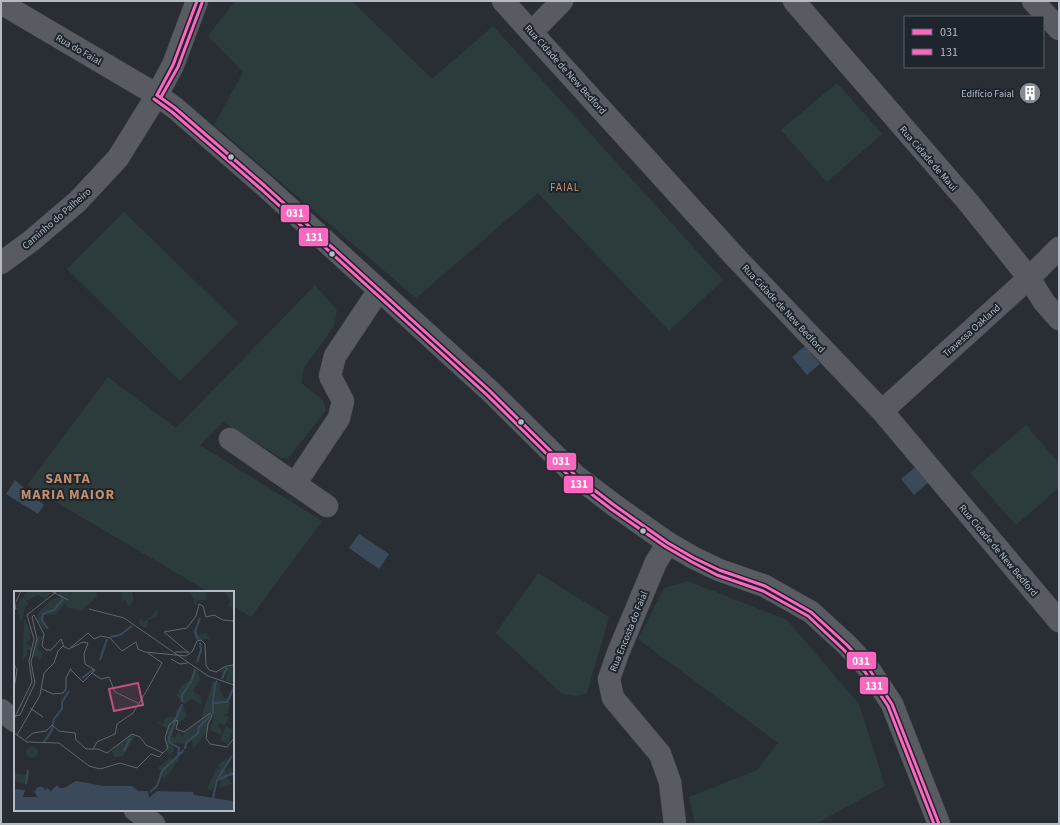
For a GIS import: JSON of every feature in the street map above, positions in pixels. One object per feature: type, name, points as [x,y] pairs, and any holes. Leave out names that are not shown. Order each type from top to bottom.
[{"type":"street","name":"Caminho do Palheiro","points":[[1,263],[31,241],[78,201],[118,158],[157,95],[173,65],[197,1]]},
{"type":"street","name":"Rua Cidade de New Bedford","points":[[503,1],[737,259],[882,411],[1059,621]]},
{"type":"street","points":[[532,32],[562,1]]},
{"type":"street","name":"Rua Cidade de Maui","points":[[794,1],[968,202],[1029,278],[1044,302],[1059,319]]},
{"type":"street","points":[[1033,1],[1056,21]]},
{"type":"street","name":"Rua do Faial","points":[[2,5],[157,95],[176,108],[265,186],[490,391],[576,476],[614,505],[668,543],[694,558],[719,570],[764,586],[811,612],[847,645],[869,669],[892,704],[940,824]]},
{"type":"street","name":"Travessa Oakland","points":[[882,411],[1029,278],[1059,248]]},
{"type":"street","points":[[295,484],[339,418],[343,401],[330,376],[335,356],[379,290]]},
{"type":"street","points":[[230,438],[327,506]]},
{"type":"street","name":"Rua Encosta do Faial","points":[[668,543],[656,562],[618,652],[609,679],[613,698],[660,754],[670,782],[675,824]]},
{"type":"street","points":[[1,710],[14,720]]},
{"type":"street","points":[[136,811],[154,824]]},
{"type":"shaded area","points":[[235,1],[352,1],[432,79],[493,26],[723,280],[669,331],[538,193],[416,298],[214,125],[243,72],[208,36]]},
{"type":"shaded area","points":[[837,83],[882,134],[827,182],[781,130]]},
{"type":"shaded area","points":[[124,212],[238,323],[180,381],[67,269]]},
{"type":"shaded area","points":[[315,285],[337,310],[334,326],[304,368],[301,383],[323,400],[326,410],[288,459],[281,458],[223,422],[200,445],[322,521],[251,617],[234,607],[234,591],[207,591],[27,485],[108,377],[176,428]]},
{"type":"shaded area","points":[[1026,425],[1059,463],[1059,488],[1016,525],[970,473]]},
{"type":"shaded area","points":[[538,573],[609,617],[587,693],[575,696],[562,694],[496,633]]},
{"type":"shaded area","points":[[688,581],[787,620],[859,704],[885,786],[815,824],[695,824],[689,797],[757,770],[778,743],[638,639],[664,588]]},
{"type":"water","points":[[805,346],[820,364],[807,375],[792,357]]},
{"type":"water","points":[[918,465],[931,480],[914,495],[901,479]]},
{"type":"water","points":[[15,480],[44,505],[38,514],[6,494]]},
{"type":"water","points":[[359,534],[389,554],[379,569],[349,548]]},
{"type":"transit line","name":"031","points":[[157,95],[173,65],[197,1]]},
{"type":"transit line","name":"131","points":[[161,97],[178,67],[202,3]]},
{"type":"transit line","name":"031","points":[[157,95],[175,108],[265,186],[490,391],[576,476],[668,543],[719,570],[765,586],[811,612],[847,645],[869,669],[892,704],[939,824]]},
{"type":"transit line","name":"131","points":[[154,99],[172,112],[262,190],[487,395],[573,480],[611,509],[666,547],[717,575],[763,591],[808,616],[865,672],[888,706],[934,824]]},
{"type":"place","name":"Edifício Faial","points":[[1030,93]]},
{"type":"district","name":"FAIAL","points":[[565,187]]},
{"type":"district","name":"SANTA MARIA MAIOR","points":[[68,486]]}]
